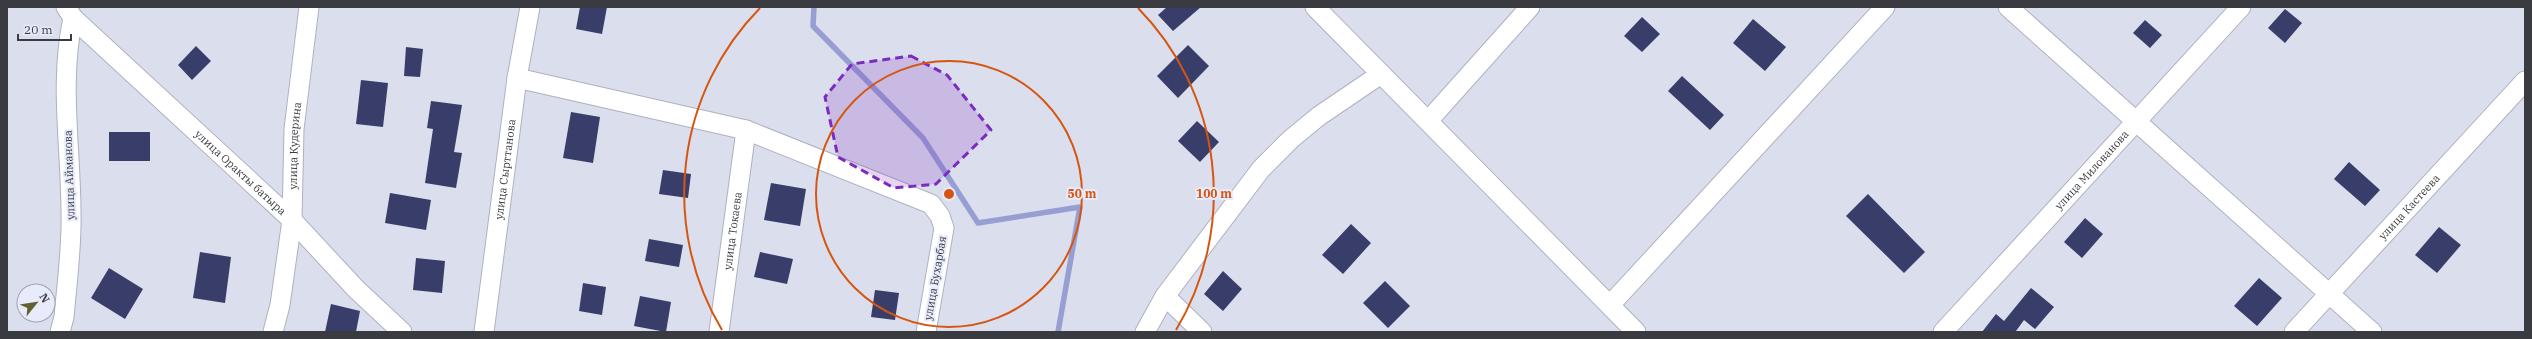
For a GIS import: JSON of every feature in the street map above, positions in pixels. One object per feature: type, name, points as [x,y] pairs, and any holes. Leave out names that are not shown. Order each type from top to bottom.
[{"type":"street","name":"улица Кудерина","points":[[273,332],[280,305],[292,220],[294,130],[309,7]]},
{"type":"street","name":"улица Сырттанова","points":[[484,332],[517,78],[530,7]]},
{"type":"street","points":[[1315,7],[1636,332]]},
{"type":"street","points":[[1428,121],[1530,7]]},
{"type":"street","points":[[1610,305],[1885,7]]},
{"type":"street","points":[[2008,7],[2372,332]]},
{"type":"street","name":"улица Милованова","points":[[1943,332],[2241,7]]},
{"type":"street","name":"улица Оракты батыра","points":[[69,13],[292,220],[356,289],[402,332]]},
{"type":"street","name":"улица Айманова","points":[[60,332],[64,317],[72,214],[67,89],[69,13]]},
{"type":"street","points":[[1145,332],[1165,296],[1261,169],[1291,139],[1319,116],[1381,74]]},
{"type":"street","points":[[517,78],[746,130]]},
{"type":"street","name":"улица Кастеева","points":[[2294,332],[2525,81]]},
{"type":"street","name":"улица Бухарбая","points":[[746,130],[931,204],[940,216],[944,228],[926,332]]},
{"type":"street","name":"улица Токаева","points":[[719,332],[746,130]]},
{"type":"street","points":[[1165,296],[1202,332]]},
{"type":"highlighted area","points":[[911,56],[947,75],[991,130],[936,184],[894,188],[838,157],[825,97],[852,64]]},
{"type":"building","points":[[580,7],[607,7],[602,34],[576,29]]},
{"type":"building","points":[[1167,7],[1201,7],[1173,31],[1158,15]]},
{"type":"building","points":[[2285,9],[2302,23],[2285,43],[2268,28]]},
{"type":"building","points":[[1642,17],[1660,34],[1642,52],[1624,36]]},
{"type":"building","points":[[1753,19],[1786,47],[1765,71],[1733,43]]},
{"type":"building","points":[[2145,20],[2162,35],[2150,48],[2133,33]]},
{"type":"building","points":[[1188,45],[1209,66],[1178,98],[1157,76]]},
{"type":"building","points":[[196,46],[211,61],[192,80],[178,65]]},
{"type":"building","points":[[406,47],[423,49],[420,77],[404,76]]},
{"type":"building","points":[[1682,76],[1724,115],[1710,130],[1668,91]]},
{"type":"building","points":[[361,80],[388,83],[383,127],[356,124]]},
{"type":"building","points":[[431,101],[462,105],[454,152],[462,153],[456,188],[425,183],[433,129],[427,128]]},
{"type":"building","points":[[571,112],[600,117],[593,163],[563,158]]},
{"type":"building","points":[[1197,121],[1219,142],[1200,162],[1178,141]]},
{"type":"building","points":[[109,132],[150,132],[150,161],[109,161]]},
{"type":"building","points":[[2349,162],[2380,190],[2365,206],[2334,179]]},
{"type":"building","points":[[663,170],[691,174],[688,198],[659,194]]},
{"type":"building","points":[[771,183],[806,189],[800,226],[764,220]]},
{"type":"building","points":[[390,193],[431,200],[426,230],[385,223]]},
{"type":"building","points":[[1868,194],[1925,252],[1904,273],[1846,216]]},
{"type":"building","points":[[2085,218],[2103,234],[2082,258],[2064,242]]},
{"type":"building","points":[[1351,224],[1371,243],[1343,274],[1322,255]]},
{"type":"building","points":[[2439,227],[2461,245],[2437,273],[2415,255]]},
{"type":"building","points":[[649,239],[683,245],[679,267],[645,261]]},
{"type":"building","points":[[200,252],[231,257],[225,303],[193,298]]},
{"type":"building","points":[[760,252],[793,259],[787,284],[754,277]]},
{"type":"building","points":[[416,258],[445,261],[442,293],[413,290]]},
{"type":"building","points":[[109,268],[143,289],[125,319],[91,298]]},
{"type":"building","points":[[1223,271],[1242,289],[1223,311],[1204,294]]},
{"type":"building","points":[[2259,278],[2282,298],[2257,326],[2234,306]]},
{"type":"building","points":[[1385,281],[1410,306],[1388,328],[1363,303]]},
{"type":"building","points":[[583,283],[606,287],[602,315],[579,311]]},
{"type":"building","points":[[2031,288],[2054,307],[2035,329],[2024,320],[2016,331],[2018,332],[1982,332],[1996,314],[2004,321]]},
{"type":"building","points":[[875,290],[899,293],[895,320],[871,317]]},
{"type":"building","points":[[640,296],[671,302],[666,332],[634,326]]},
{"type":"building","points":[[331,304],[360,311],[356,332],[325,332]]},
{"type":"waterway","points":[[814,7],[813,26],[923,138],[978,223],[1080,207],[1058,332]]}]
